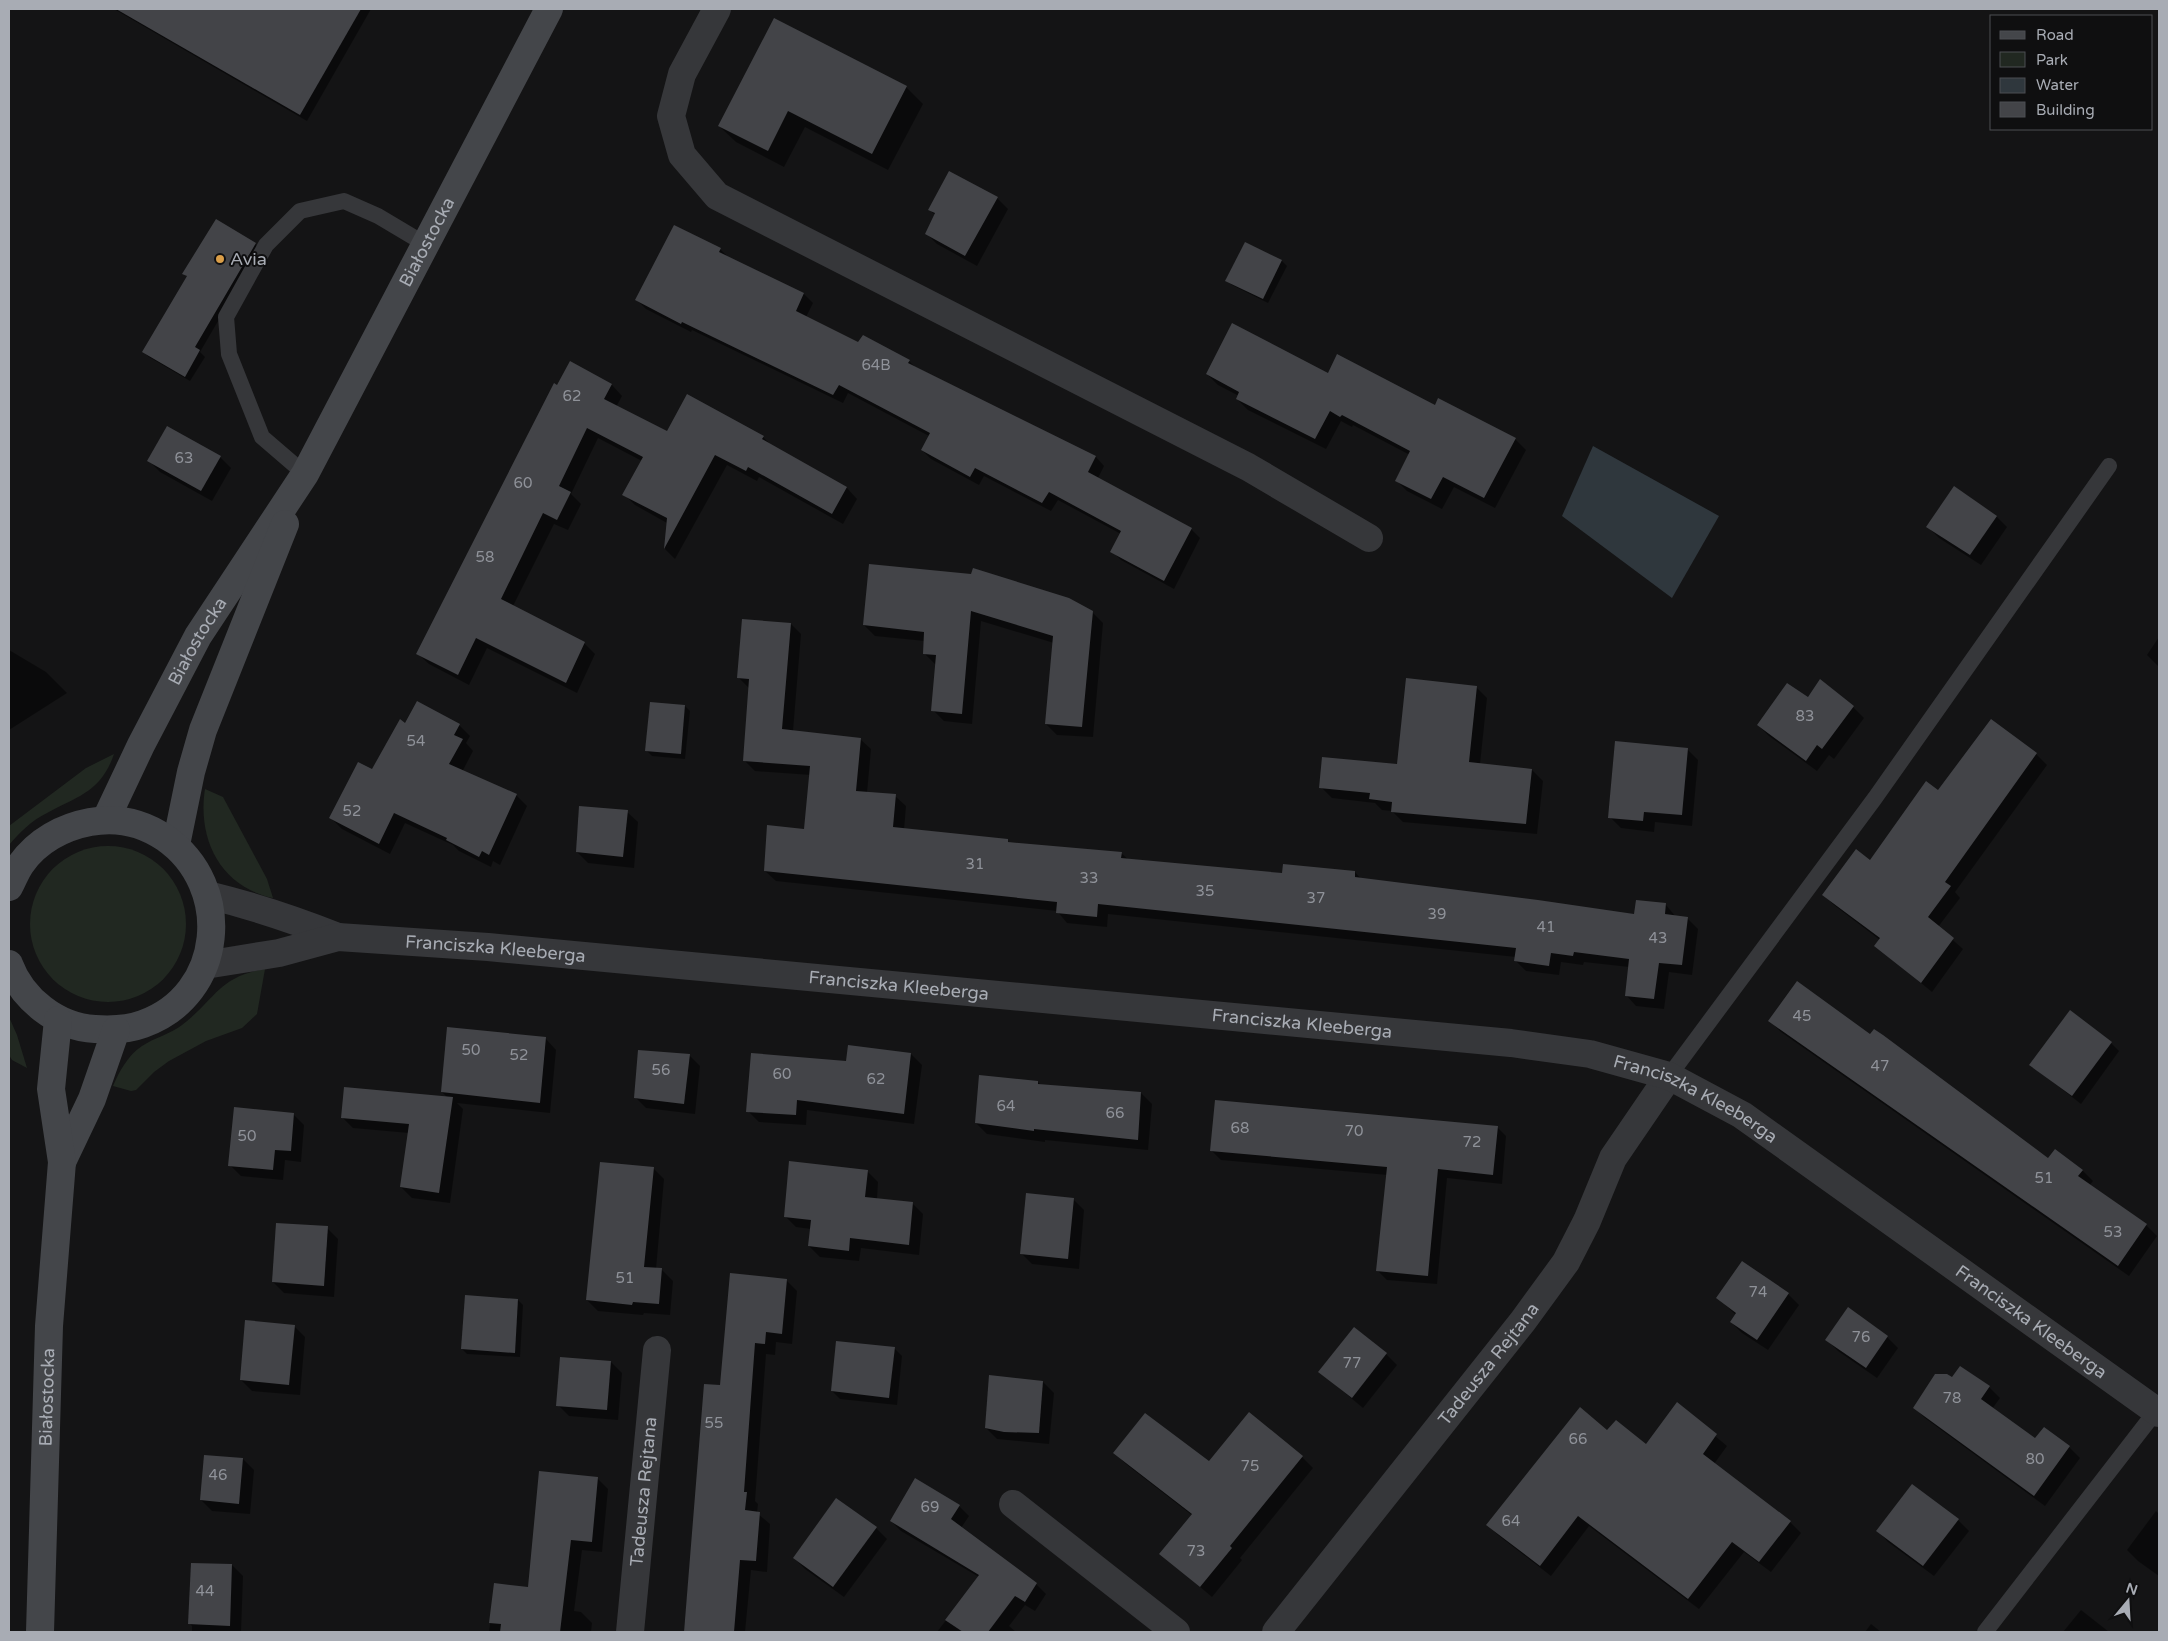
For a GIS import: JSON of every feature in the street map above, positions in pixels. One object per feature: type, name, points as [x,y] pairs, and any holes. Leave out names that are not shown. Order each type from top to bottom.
[{"type":"main road","name":"Białostocka","points":[[106,819],[141,745],[198,636],[304,474],[549,9]]},
{"type":"main road","name":"Białostocka","points":[[176,845],[191,772],[203,730],[304,474]]},
{"type":"main road","points":[[9,888],[21,864],[44,840],[73,825],[106,819],[131,822],[155,831],[176,845],[196,867],[208,895],[212,918],[211,942],[205,965],[190,990],[169,1010],[144,1024],[116,1030],[86,1028],[58,1020],[38,1006],[22,988],[9,966]]},
{"type":"main road","name":"Białostocka","points":[[40,1632],[50,1326],[62,1162],[51,1089],[58,1020]]},
{"type":"main road","name":"Białostocka","points":[[62,1162],[92,1099],[116,1030]]},
{"type":"street","points":[[717,9],[682,74],[671,116],[682,154],[717,196],[1248,467],[1369,538]]},
{"type":"street","name":"Franciszka Kleeberga","points":[[208,895],[249,905],[338,937],[498,948],[1511,1043],[1590,1054],[1669,1076],[1742,1115],[2158,1412]]},
{"type":"street","name":"Franciszka Kleeberga","points":[[205,965],[279,953],[338,937]]},
{"type":"street","name":"Tadeusza Rejtana","points":[[1276,1632],[1523,1321],[1566,1262],[1587,1221],[1613,1158],[1669,1076]]},
{"type":"street","name":"Tadeusza Rejtana","points":[[630,1632],[657,1350]]},
{"type":"street","points":[[1013,1504],[1176,1632]]},
{"type":"lane","points":[[304,474],[262,437],[229,354],[226,317],[266,245],[300,211],[344,201],[378,216],[425,244]]},
{"type":"lane","points":[[1669,1076],[1875,798],[2109,466]]},
{"type":"lane","points":[[1985,1632],[2158,1412]]},
{"type":"green space","points":[[114,754],[109,767],[95,785],[78,797],[36,819],[21,831],[9,845],[9,826],[86,768]]},
{"type":"green space","points":[[205,789],[223,797],[267,879],[273,898],[239,884],[216,859],[209,843],[205,826],[203,808]]},
{"type":"green space","points":[[108,846],[138,852],[163,869],[180,894],[186,924],[180,954],[163,979],[138,996],[108,1002],[78,996],[53,979],[36,954],[30,924],[36,894],[53,869],[78,852]]},
{"type":"green space","points":[[265,969],[257,1014],[242,1028],[206,1041],[169,1061],[154,1072],[136,1090],[131,1091],[113,1086],[125,1064],[137,1050],[182,1025],[227,983],[237,977]]},
{"type":"green space","points":[[9,1017],[17,1035],[27,1068],[12,1060],[9,1055]]},
{"type":"water","points":[[1593,446],[1719,516],[1672,598],[1562,516]]},
{"type":"building","points":[[116,9],[361,9],[300,115]]},
{"type":"building","points":[[774,18],[907,86],[872,154],[788,111],[768,151],[718,126]]},
{"type":"building","points":[[949,171],[998,197],[965,256],[925,234],[935,213],[928,210]]},
{"type":"building","points":[[216,219],[256,243],[195,347],[200,350],[185,377],[142,352],[187,276],[182,274]]},
{"type":"building","points":[[674,225],[721,248],[719,252],[804,293],[796,311],[858,342],[863,335],[910,360],[908,363],[1096,456],[1088,472],[1192,528],[1164,581],[1110,552],[1121,531],[1049,492],[1042,503],[975,468],[970,477],[921,450],[930,433],[839,385],[833,395],[682,322],[681,324],[635,300]]},
{"type":"building","points":[[1245,242],[1282,260],[1263,299],[1225,281]]},
{"type":"building","points":[[1232,323],[1328,373],[1337,354],[1435,405],[1438,398],[1516,438],[1484,498],[1443,477],[1431,499],[1395,481],[1410,451],[1342,415],[1340,417],[1330,411],[1315,439],[1236,399],[1239,392],[1206,374]]},
{"type":"building","points":[[570,361],[612,384],[604,399],[667,431],[687,394],[764,436],[762,439],[847,487],[832,514],[748,467],[746,471],[715,455],[664,549],[667,518],[622,495],[643,457],[587,428],[559,486],[571,492],[557,520],[543,513],[501,599],[585,642],[566,683],[476,638],[458,675],[416,654],[554,383],[557,385]]},
{"type":"building","points":[[167,426],[221,456],[201,491],[147,461]]},
{"type":"building","points":[[1954,486],[1997,516],[1970,555],[1926,527]]},
{"type":"building","points":[[869,564],[971,574],[973,568],[1069,598],[1093,611],[1082,727],[1045,724],[1053,636],[971,611],[962,714],[931,711],[936,655],[923,654],[924,632],[863,625]]},
{"type":"building","points":[[742,619],[791,623],[782,729],[861,738],[856,791],[896,794],[893,827],[1008,839],[1008,842],[1122,852],[1121,858],[1282,873],[1283,864],[1355,871],[1355,877],[1634,914],[1636,900],[1666,903],[1665,914],[1688,917],[1682,965],[1659,963],[1654,999],[1625,996],[1629,959],[1574,952],[1573,956],[1551,953],[1549,966],[1514,961],[1516,948],[1098,904],[1097,917],[1056,913],[1057,902],[764,871],[767,825],[804,829],[810,766],[743,761],[749,679],[737,678]]},
{"type":"building","points":[[1406,678],[1477,686],[1469,762],[1532,769],[1526,824],[1391,812],[1392,802],[1369,799],[1370,793],[1319,788],[1322,757],[1397,764]]},
{"type":"building","points":[[1820,679],[1854,706],[1822,749],[1817,745],[1806,761],[1757,725],[1787,683],[1808,697]]},
{"type":"building","points":[[417,701],[460,724],[454,735],[463,739],[449,764],[517,794],[489,855],[482,851],[479,857],[446,840],[447,838],[394,813],[379,844],[329,818],[358,762],[372,769],[400,719],[405,723]]},
{"type":"building","points":[[650,702],[685,705],[681,754],[645,751]]},
{"type":"building","points":[[1991,719],[2037,753],[1945,882],[1951,886],[1928,917],[1954,938],[1921,983],[1874,946],[1880,938],[1822,895],[1856,849],[1870,860],[1926,781],[1938,790]]},
{"type":"building","points":[[1615,741],[1688,748],[1682,815],[1644,812],[1643,821],[1608,818]]},
{"type":"building","points":[[579,806],[628,810],[623,857],[576,852]]},
{"type":"building","points":[[1797,981],[1870,1034],[1874,1029],[1883,1035],[2048,1158],[2055,1149],[2083,1170],[2078,1176],[2147,1224],[2118,1266],[1768,1021]]},
{"type":"building","points":[[2070,1010],[2112,1042],[2072,1096],[2029,1065]]},
{"type":"building","points":[[447,1027],[546,1037],[540,1103],[441,1092]]},
{"type":"building","points":[[848,1045],[911,1053],[904,1114],[797,1100],[796,1115],[746,1112],[751,1053],[846,1061]]},
{"type":"building","points":[[638,1050],[690,1054],[684,1104],[634,1098]]},
{"type":"building","points":[[979,1075],[1038,1081],[1038,1084],[1141,1092],[1138,1140],[1034,1129],[1034,1131],[975,1123]]},
{"type":"building","points":[[344,1087],[453,1097],[439,1193],[400,1187],[409,1124],[341,1118]]},
{"type":"building","points":[[1215,1100],[1498,1126],[1493,1175],[1438,1169],[1428,1276],[1376,1271],[1387,1167],[1210,1151]]},
{"type":"building","points":[[234,1107],[294,1113],[291,1151],[275,1150],[273,1170],[228,1166]]},
{"type":"building","points":[[789,1161],[868,1170],[865,1197],[913,1202],[909,1245],[850,1238],[849,1251],[808,1246],[811,1220],[784,1217]]},
{"type":"building","points":[[600,1162],[654,1167],[644,1267],[662,1268],[659,1304],[633,1302],[632,1305],[586,1300]]},
{"type":"building","points":[[1026,1193],[1074,1198],[1068,1259],[1020,1254]]},
{"type":"building","points":[[276,1223],[328,1226],[324,1286],[272,1282]]},
{"type":"building","points":[[1742,1261],[1789,1293],[1757,1340],[1730,1322],[1736,1313],[1716,1298]]},
{"type":"building","points":[[730,1273],[787,1279],[782,1334],[766,1332],[765,1344],[755,1343],[744,1492],[747,1492],[745,1510],[760,1512],[756,1561],[740,1560],[734,1632],[684,1632],[704,1384],[720,1385]]},
{"type":"building","points":[[465,1295],[518,1299],[515,1353],[461,1349]]},
{"type":"building","points":[[1848,1307],[1888,1336],[1866,1368],[1825,1340]]},
{"type":"building","points":[[245,1320],[295,1325],[289,1385],[240,1380]]},
{"type":"building","points":[[1354,1327],[1387,1353],[1352,1398],[1318,1372]]},
{"type":"building","points":[[836,1341],[895,1347],[889,1398],[831,1391]]},
{"type":"building","points":[[560,1357],[611,1361],[607,1410],[556,1406]]},
{"type":"building","points":[[1960,1366],[1990,1386],[1981,1399],[2035,1438],[2044,1427],[2070,1446],[2034,1496],[1913,1408],[1935,1374],[1947,1374],[1952,1377]]},
{"type":"building","points":[[989,1375],[1043,1381],[1039,1433],[1004,1432],[985,1428]]},
{"type":"building","points":[[1677,1402],[1717,1434],[1703,1454],[1791,1521],[1759,1562],[1732,1542],[1688,1599],[1578,1516],[1540,1566],[1486,1525],[1580,1407],[1607,1430],[1616,1420],[1646,1444]]},
{"type":"building","points":[[1249,1412],[1303,1456],[1230,1546],[1232,1548],[1200,1587],[1159,1554],[1192,1514],[1113,1453],[1145,1413],[1209,1461]]},
{"type":"building","points":[[204,1455],[243,1458],[239,1504],[200,1500]]},
{"type":"building","points":[[539,1471],[598,1477],[592,1542],[571,1540],[560,1632],[500,1632],[501,1624],[489,1623],[494,1583],[528,1587]]},
{"type":"building","points":[[915,1478],[960,1505],[951,1519],[1037,1583],[1025,1602],[1015,1596],[988,1632],[963,1632],[945,1620],[979,1575],[890,1521]]},
{"type":"building","points":[[1912,1484],[1959,1519],[1923,1566],[1876,1531]]},
{"type":"building","points":[[836,1498],[877,1527],[833,1587],[793,1558]]},
{"type":"building","points":[[191,1563],[232,1564],[230,1626],[188,1624]]},
{"type":"place","name":"Avia","points":[[220,259]]}]
